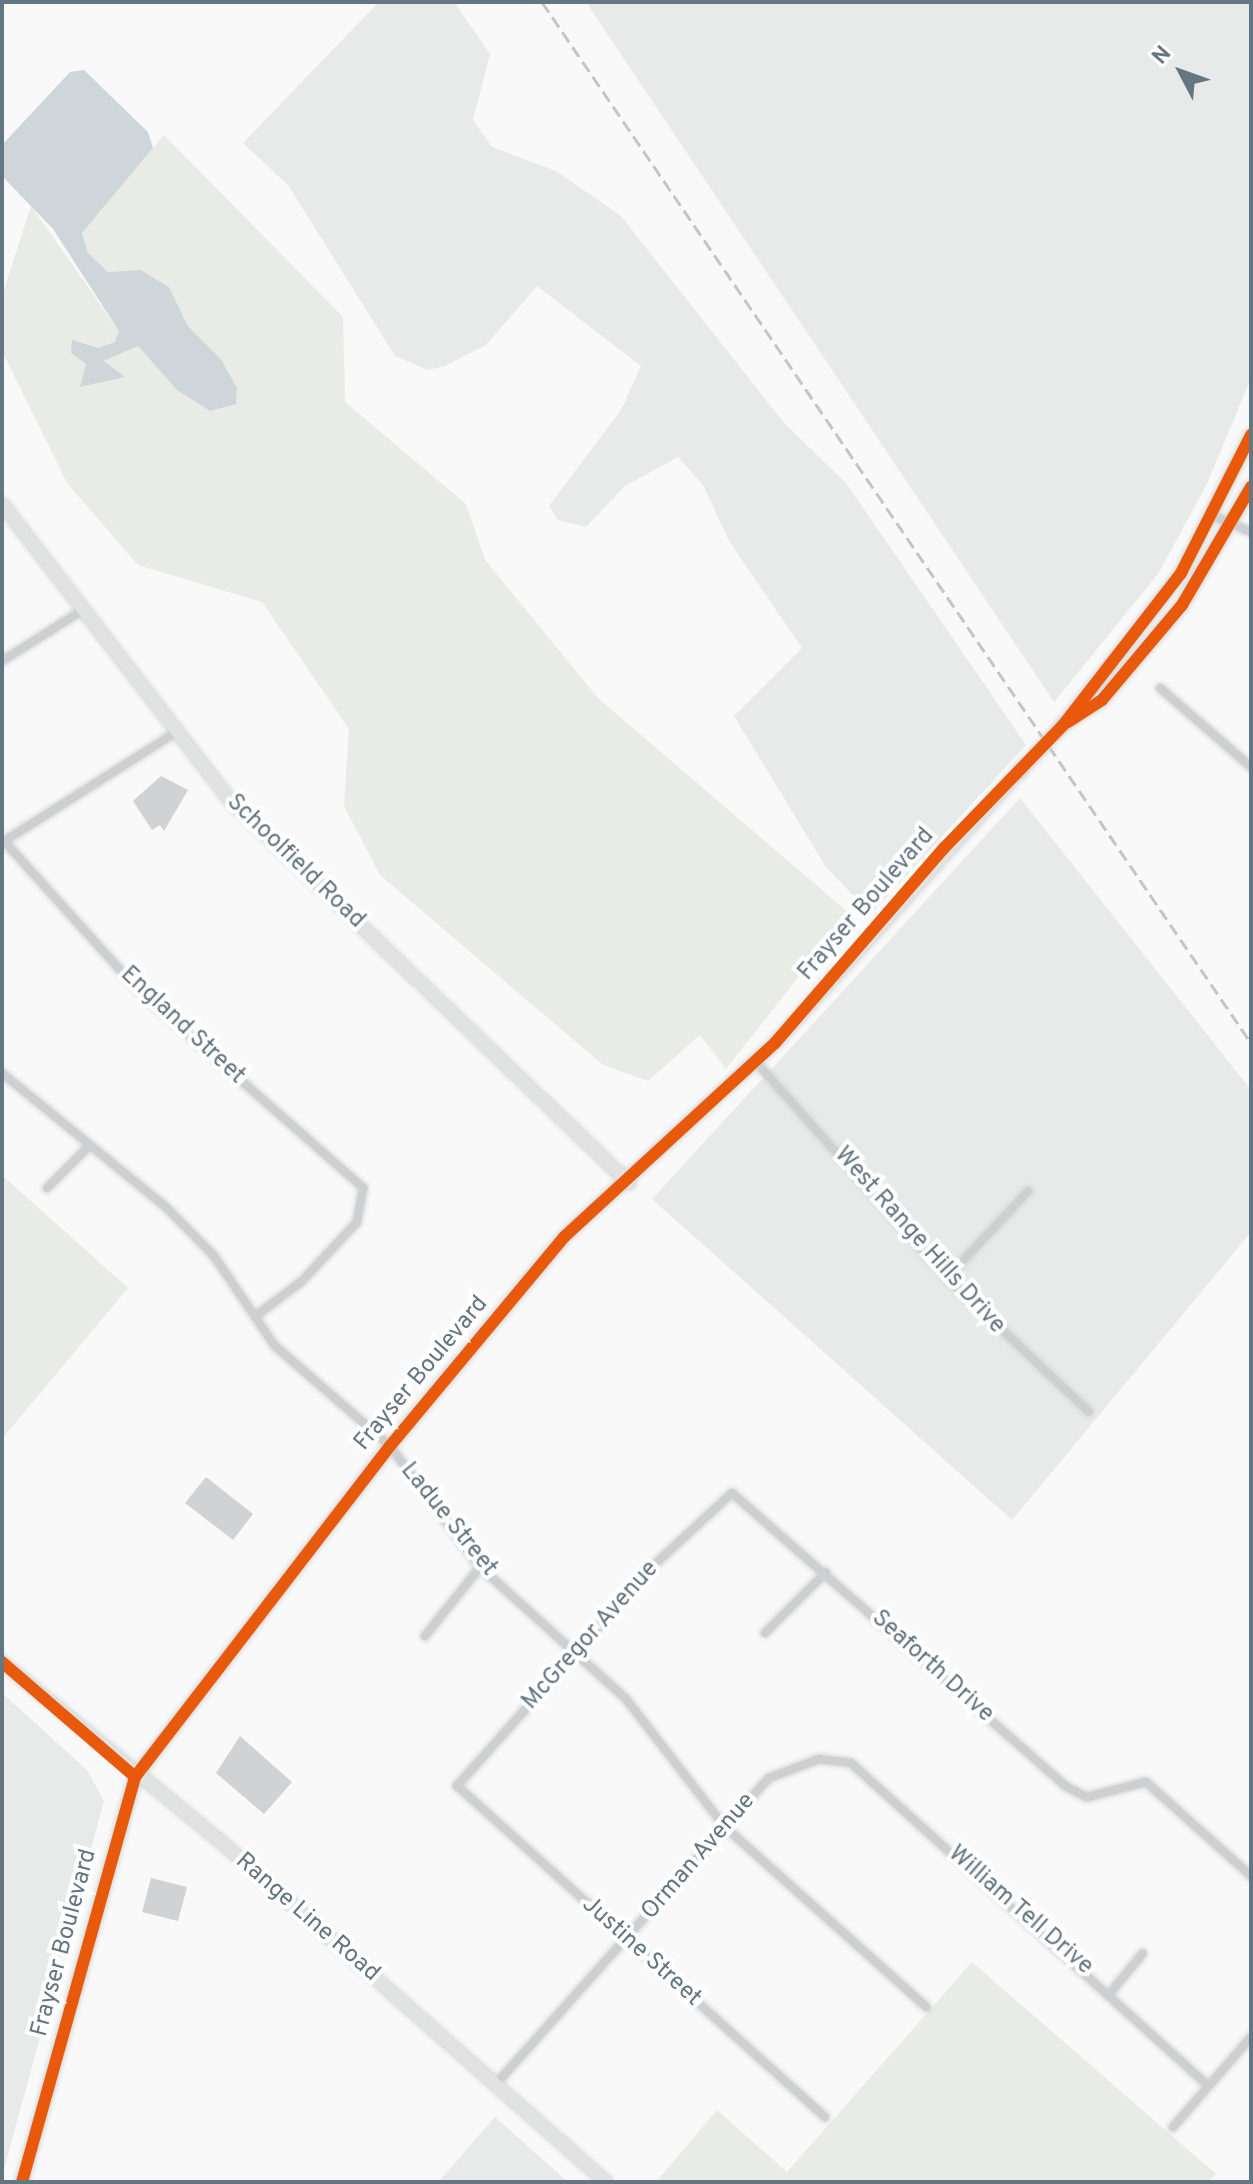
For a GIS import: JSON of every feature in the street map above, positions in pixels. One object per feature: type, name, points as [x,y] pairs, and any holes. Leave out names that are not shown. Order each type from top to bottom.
[{"type":"main road","points":[[1064,724],[1181,573],[1214,516],[1251,435]]},
{"type":"main road","points":[[1064,724],[1102,700],[1133,665],[1232,525],[1251,487]]},
{"type":"main road","name":"Schoolfield Road","points":[[3,507],[175,733],[231,801],[629,1183]]},
{"type":"main road","name":"Frayser Boulevard","points":[[22,2182],[135,1777],[390,1446],[564,1237],[629,1183],[756,1062],[1064,724]]},
{"type":"main road","name":"Range Line Road","points":[[2,1662],[135,1777],[219,1840],[606,2182]]},
{"type":"street","points":[[1214,516],[1251,532]]},
{"type":"street","points":[[2,661],[83,610]]},
{"type":"street","points":[[1160,688],[1251,767]]},
{"type":"street","points":[[3,842],[175,733]]},
{"type":"street","name":"England Street","points":[[3,842],[138,990],[363,1188],[363,1203],[357,1222],[302,1281],[257,1315]]},
{"type":"street","name":"West Range Hills Drive","points":[[756,1062],[947,1278],[1089,1412]]},
{"type":"street","name":"Ladue Street","points":[[2,1073],[88,1147],[167,1208],[257,1315],[275,1346],[390,1446],[480,1567],[626,1699],[725,1827],[926,2007]]},
{"type":"street","points":[[47,1188],[88,1147]]},
{"type":"street","points":[[947,1278],[1028,1191]]},
{"type":"street","name":"Seaforth Drive","points":[[732,1493],[826,1572],[1065,1786],[1087,1797],[1146,1782],[1251,1876]]},
{"type":"street","name":"McGregor Avenue","points":[[457,1786],[575,1652],[732,1493]]},
{"type":"street","points":[[425,1636],[480,1567]]},
{"type":"street","points":[[765,1633],[826,1572]]},
{"type":"street","name":"Orman Avenue","points":[[496,2084],[769,1778],[819,1759]]},
{"type":"street","name":"William Tell Drive","points":[[819,1759],[851,1763],[1111,1992],[1208,2086]]},
{"type":"street","name":"Justine Street","points":[[457,1786],[825,2117]]},
{"type":"street","points":[[1111,1992],[1143,1953]]},
{"type":"street","points":[[1173,2127],[1251,2037]]},
{"type":"shaded area","points":[[379,2],[454,2],[490,54],[473,120],[492,147],[556,171],[621,216],[784,423],[846,483],[1026,745],[871,914],[826,867],[734,716],[802,648],[729,541],[703,485],[678,457],[625,486],[586,527],[558,520],[549,506],[621,410],[641,366],[537,286],[486,345],[445,366],[428,370],[395,356],[288,185],[243,143]]},
{"type":"shaded area","points":[[586,2],[1251,2],[1251,378],[1207,484],[1158,574],[1054,702]]},
{"type":"shaded area","points":[[84,70],[148,132],[153,148],[82,233],[88,253],[108,272],[141,270],[169,287],[188,326],[221,359],[237,388],[236,404],[210,411],[177,390],[138,346],[104,361],[125,377],[80,387],[86,364],[71,353],[72,340],[98,348],[115,342],[119,331],[53,229],[2,176],[2,145],[70,72]]},
{"type":"shaded area","points":[[164,135],[343,317],[345,402],[466,504],[485,560],[598,698],[849,913],[726,1069],[700,1035],[648,1081],[603,1065],[380,875],[344,806],[349,729],[262,602],[138,565],[67,483],[2,351],[2,296],[31,206],[119,331],[116,342],[98,348],[72,341],[124,376],[104,361],[138,346],[177,390],[210,411],[236,403],[237,388],[221,359],[188,326],[169,287],[141,270],[108,272],[88,253],[82,233]]},
{"type":"shaded area","points":[[1020,798],[1251,1090],[1251,1232],[1012,1520],[652,1199]]},
{"type":"shaded area","points":[[2,1175],[128,1288],[2,1439]]},
{"type":"shaded area","points":[[2,1693],[87,1770],[104,1801],[2,2177]]},
{"type":"shaded area","points":[[972,1962],[1216,2174],[1208,2182],[656,2182],[717,2110],[787,2172]]},
{"type":"shaded area","points":[[495,2117],[568,2182],[438,2182]]},
{"type":"building","points":[[161,776],[188,790],[164,831],[160,825],[152,830],[133,801]]},
{"type":"building","points":[[206,1477],[253,1514],[233,1540],[185,1503]]},
{"type":"building","points":[[240,1736],[292,1782],[264,1814],[216,1773]]},
{"type":"building","points":[[151,1878],[187,1887],[178,1921],[142,1912]]},
{"type":"railway","points":[[542,2],[1251,1043]]},
{"type":"cycle path","points":[[22,2182],[135,1777],[390,1446],[564,1237],[775,1043],[944,848],[1064,724],[1181,573],[1251,435]]},
{"type":"cycle path","points":[[1068,722],[1102,700],[1182,605],[1251,487]]},
{"type":"cycle path","points":[[2,1662],[135,1777]]}]
